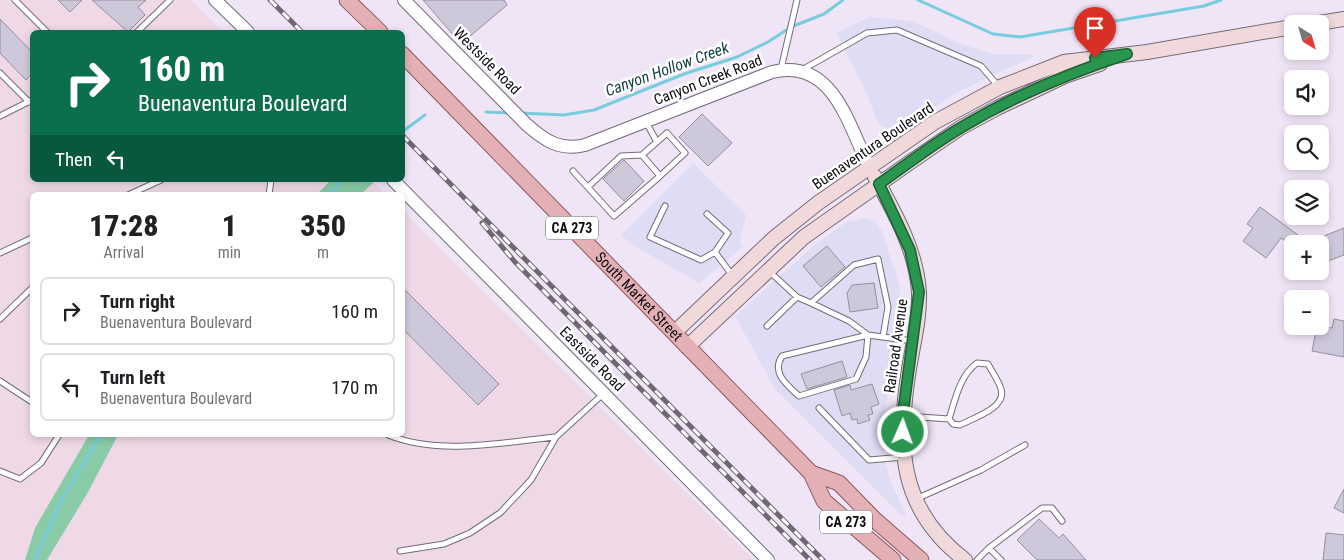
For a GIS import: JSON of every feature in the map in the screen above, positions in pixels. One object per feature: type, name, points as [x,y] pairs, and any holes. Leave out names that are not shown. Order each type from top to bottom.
[{"type":"main road","points":[[347,0],[378,30]]},
{"type":"main road","points":[[1329,21],[1344,19]]},
{"type":"main road","name":"Buenaventura Boulevard","points":[[674,332],[792,222],[956,109],[1000,87],[1064,62],[1127,54],[1284,28]]},
{"type":"main road","name":"Buenaventura Boulevard","points":[[688,347],[804,238],[960,128],[1064,76],[1127,54]]},
{"type":"main road","name":"South Market Street","points":[[405,57],[429,80],[468,124],[811,473],[824,501],[893,560]]},
{"type":"main road","name":"Canyon Creek Road","points":[[870,168],[879,184]]},
{"type":"main road","name":"Railroad Avenue","points":[[879,184],[906,239],[916,271],[919,302],[903,416],[907,476],[915,500],[932,531],[965,560]]},
{"type":"main road","name":"South Market Street","points":[[811,473],[839,483],[880,525],[921,560]]},
{"type":"street","points":[[215,0],[246,30]]},
{"type":"street","name":"Westside Road","points":[[404,0],[526,124],[550,143]]},
{"type":"street","name":"Canyon Creek Road","points":[[550,143],[563,147],[580,146],[781,70],[800,71],[820,79],[833,94],[870,168]]},
{"type":"street","name":"Eastside Road","points":[[395,182],[405,192]]},
{"type":"street","name":"Eastside Road","points":[[405,192],[768,560]]},
{"type":"lane","points":[[15,0],[45,30]]},
{"type":"lane","points":[[139,30],[170,0]]},
{"type":"lane","points":[[781,70],[797,0]]},
{"type":"lane","points":[[800,71],[867,33],[897,30],[981,66],[1000,87]]},
{"type":"lane","points":[[0,73],[30,100]]},
{"type":"lane","points":[[0,116],[30,101]]},
{"type":"lane","points":[[646,122],[656,142]]},
{"type":"lane","points":[[573,171],[614,216],[685,154],[667,133],[642,155],[621,156],[588,187]]},
{"type":"lane","points":[[642,155],[660,176]]},
{"type":"lane","points":[[135,192],[157,182]]},
{"type":"lane","points":[[664,206],[650,238],[702,260],[714,252],[728,234],[708,214]]},
{"type":"lane","points":[[0,253],[30,239]]},
{"type":"lane","points":[[714,252],[733,278]]},
{"type":"lane","points":[[811,304],[854,265],[878,259],[888,308],[882,337]]},
{"type":"lane","points":[[769,271],[797,297],[849,321],[868,335]]},
{"type":"lane","points":[[0,319],[30,290]]},
{"type":"lane","points":[[767,326],[797,297]]},
{"type":"lane","points":[[868,335],[866,357],[856,378],[799,396],[782,379],[778,371],[777,364],[782,356],[868,335],[914,341]]},
{"type":"lane","points":[[903,416],[949,419],[953,424],[960,425],[996,405],[1001,398],[1002,389],[988,364],[977,363],[970,368],[959,387],[949,419]]},
{"type":"lane","points":[[0,381],[30,401]]},
{"type":"lane","points":[[400,551],[444,544],[470,533],[500,513],[530,480],[556,437],[604,394]]},
{"type":"lane","points":[[819,408],[869,460],[905,457]]},
{"type":"lane","points":[[0,471],[20,479],[41,463],[58,437]]},
{"type":"lane","points":[[393,437],[408,443],[450,447],[556,437]]},
{"type":"lane","points":[[915,500],[981,470],[1025,445]]},
{"type":"lane","points":[[977,560],[989,548],[1042,508],[1052,508],[1062,521]]},
{"type":"lane","points":[[989,548],[1001,560]]},
{"type":"shaded area","points":[[0,0],[191,0],[221,30],[30,30],[30,182],[373,182],[383,192],[30,192],[30,437],[405,437],[405,213],[754,560],[0,560]]},
{"type":"shaded area","points":[[869,17],[912,21],[961,44],[994,54],[1029,54],[1034,57],[956,93],[904,128],[896,130],[881,126],[876,118],[865,89],[836,33]]},
{"type":"shaded area","points":[[693,163],[746,215],[740,242],[743,247],[699,283],[631,244],[621,235]]},
{"type":"shaded area","points":[[863,218],[874,221],[882,231],[900,288],[898,322],[882,434],[891,483],[906,514],[902,516],[775,389],[735,316],[811,248],[849,220],[852,222]]},
{"type":"green space","points":[[329,182],[374,182],[363,192],[319,192]]},
{"type":"green space","points":[[88,437],[117,437],[87,494],[47,560],[25,560],[35,528]]},
{"type":"building","points":[[58,0],[82,0],[70,12]]},
{"type":"building","points":[[92,0],[146,0],[138,7],[145,15],[130,30],[126,30]]},
{"type":"building","points":[[423,0],[504,0],[507,5],[469,37],[463,30],[455,37]]},
{"type":"building","points":[[0,19],[30,50],[30,75],[26,80],[0,53]]},
{"type":"building","points":[[702,114],[732,143],[708,166],[679,137]]},
{"type":"building","points":[[624,160],[644,181],[624,201],[603,179]]},
{"type":"building","points":[[1260,207],[1298,235],[1284,235],[1284,240],[1281,238],[1266,258],[1243,241],[1253,228],[1247,224]]},
{"type":"building","points":[[1344,228],[1344,255],[1329,261],[1329,235],[1326,235]]},
{"type":"building","points":[[827,246],[845,267],[821,287],[803,266]]},
{"type":"building","points":[[874,283],[878,308],[850,312],[847,293],[852,285]]},
{"type":"building","points":[[405,290],[499,384],[478,405],[405,331]]},
{"type":"building","points":[[1334,319],[1344,321],[1344,357],[1312,351],[1315,335],[1329,335],[1329,328],[1332,328]]},
{"type":"building","points":[[842,361],[847,377],[807,389],[801,374]]},
{"type":"building","points":[[872,384],[879,404],[871,407],[873,414],[868,415],[870,420],[858,424],[857,419],[852,420],[850,413],[842,416],[834,390],[850,385],[851,390]]},
{"type":"building","points":[[1344,489],[1344,513],[1334,508]]},
{"type":"building","points":[[1039,519],[1059,538],[1063,534],[1086,560],[1037,560],[1017,540]]},
{"type":"building","points":[[1326,533],[1344,535],[1344,560],[1323,560]]},
{"type":"waterway","name":"Canyon Hollow Creek","points":[[521,113],[564,115],[594,110],[684,74],[737,57],[768,42],[791,27],[824,14],[843,0]]},
{"type":"waterway","points":[[918,0],[993,34],[1020,37],[1204,6],[1221,0]]},
{"type":"waterway","name":"Canyon Hollow Creek","points":[[486,112],[510,113]]},
{"type":"waterway","name":"Canyon Hollow Creek","points":[[405,130],[425,115]]},
{"type":"waterway","name":"Canyon Hollow Creek","points":[[331,192],[341,182]]},
{"type":"waterway","name":"Canyon Hollow Creek","points":[[35,560],[61,501],[100,437]]},
{"type":"railway","points":[[270,0],[300,30]]},
{"type":"railway","points":[[405,138],[823,560]]},
{"type":"railway","points":[[482,223],[515,262],[810,560]]},
{"type":"route","points":[[903,432],[902,420],[916,332],[919,292],[910,250],[891,206],[879,184],[960,128],[997,108],[1064,76],[1127,54],[1095,58]]}]
